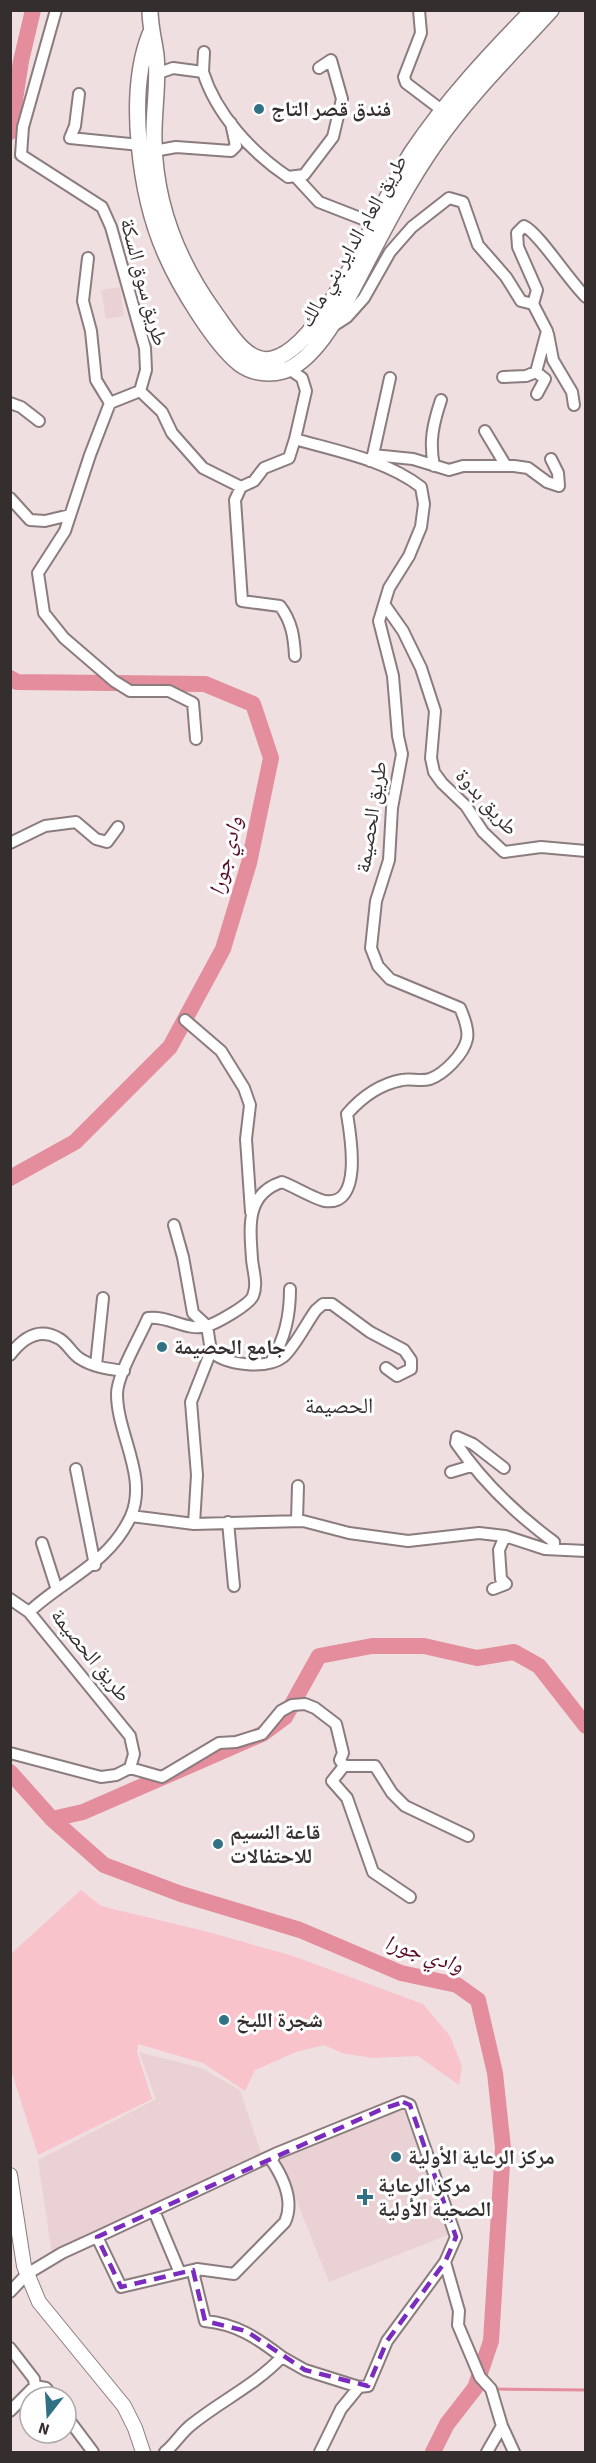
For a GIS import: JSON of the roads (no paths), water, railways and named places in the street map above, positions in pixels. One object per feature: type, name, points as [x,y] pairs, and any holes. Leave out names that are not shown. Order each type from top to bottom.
[{"type":"highway","points":[[150,10],[150,34],[156,55],[156,74],[147,148],[173,240],[193,280],[240,346],[260,358],[279,357],[289,369],[267,373],[252,370],[240,363],[223,346],[186,292],[167,257],[146,197],[147,148],[143,54],[150,34]]},
{"type":"highway","name":"طريق العام الداير بني مالك","points":[[279,357],[300,342],[322,315],[412,152],[461,87],[533,10]]},
{"type":"highway","name":"طريق العام الداير بني مالك","points":[[289,369],[315,347],[332,326],[395,209],[435,143],[484,81],[551,10]]},
{"type":"main road","points":[[10,2175],[20,2246],[27,2274],[39,2302],[124,2406],[143,2452]]},
{"type":"street","name":"طريق سوق السكة","points":[[56,10],[23,127],[21,155],[102,207],[111,227],[144,348],[146,370],[140,390]]},
{"type":"street","points":[[419,10],[421,33],[404,78],[443,111]]},
{"type":"street","points":[[204,52],[203,72],[214,100],[230,122],[278,170],[288,177],[303,175],[333,137],[341,92],[331,60],[319,68]]},
{"type":"street","points":[[156,74],[172,68],[203,72]]},
{"type":"street","points":[[79,94],[75,126],[70,138],[147,148],[176,147],[231,151],[236,146],[230,122]]},
{"type":"street","points":[[295,176],[319,202],[373,223]]},
{"type":"street","points":[[332,326],[347,317],[364,298],[390,252],[412,227],[449,198],[463,202],[473,236],[483,253],[506,277],[517,297],[526,304],[533,304]]},
{"type":"street","points":[[574,405],[572,392],[553,360],[547,331],[533,304],[537,290],[518,247],[517,238],[520,227],[530,229],[554,262],[585,297]]},
{"type":"street","points":[[88,258],[83,302],[91,331],[96,380],[110,403]]},
{"type":"street","points":[[536,372],[547,331]]},
{"type":"street","points":[[289,369],[302,378],[306,391],[290,458],[264,468],[254,482],[241,488],[235,500],[242,601],[280,606],[288,617],[294,636],[295,656]]},
{"type":"street","points":[[503,377],[526,376],[536,372]]},
{"type":"street","points":[[536,372],[545,379],[537,394]]},
{"type":"street","points":[[390,378],[371,458],[413,459],[449,470],[463,466],[528,468],[547,482],[559,486],[558,473],[551,459]]},
{"type":"street","points":[[196,739],[193,703],[169,691],[130,691],[114,681],[64,638],[44,613],[38,573],[65,531],[110,403],[140,390],[162,412],[172,433],[203,468],[241,488]]},
{"type":"street","points":[[434,466],[430,448],[432,428],[441,400]]},
{"type":"street","points":[[10,403],[21,407],[39,421]]},
{"type":"street","points":[[484,431],[506,466]]},
{"type":"street","name":"طريق الحصيمة","points":[[251,1213],[268,1187],[282,1182],[325,1201],[339,1198],[348,1187],[353,1171],[347,1114],[361,1098],[380,1088],[403,1079],[416,1081],[438,1075],[455,1060],[467,1039],[466,1024],[460,1008],[390,979],[378,966],[370,948],[376,901],[389,860],[392,808],[402,754],[398,736],[393,676],[379,621],[389,588],[409,556],[421,527],[424,504],[421,487],[406,475],[371,458],[295,439]]},
{"type":"street","points":[[10,498],[30,520],[45,520],[70,515]]},
{"type":"street","name":"طريق بدوة","points":[[384,604],[403,631],[422,668],[435,711],[431,758],[434,772],[442,783],[466,806],[478,827],[504,852],[541,847],[585,851]]},
{"type":"street","points":[[10,843],[45,826],[76,822],[96,839],[106,842],[118,827]]},
{"type":"street","points":[[185,1020],[221,1051],[244,1088],[250,1105],[246,1139],[255,1278],[253,1296],[246,1305],[207,1326],[189,1326],[159,1317],[148,1318],[124,1371],[117,1393],[134,1470],[134,1501],[131,1516],[194,1524],[297,1520],[349,1533],[408,1541],[459,1533],[505,1536],[545,1549],[585,1551]]},
{"type":"street","points":[[174,1225],[183,1257],[193,1312],[207,1326],[211,1351],[191,1402],[197,1475],[194,1524]]},
{"type":"street","points":[[270,1362],[282,1341],[288,1323],[290,1289]]},
{"type":"street","points":[[96,1365],[104,1298]]},
{"type":"street","points":[[211,1351],[226,1361],[270,1362],[283,1356],[316,1310],[323,1304],[332,1304],[370,1332],[395,1343],[411,1360],[411,1369],[397,1376],[386,1368]]},
{"type":"street","points":[[10,1355],[21,1340],[34,1335],[58,1338],[77,1357],[96,1365],[124,1371]]},
{"type":"street","points":[[504,1468],[473,1444],[458,1437],[456,1443],[471,1466],[532,1526],[554,1542],[554,1550]]},
{"type":"street","points":[[451,1472],[471,1466]]},
{"type":"street","points":[[76,1469],[95,1565]]},
{"type":"street","points":[[297,1520],[298,1486]]},
{"type":"street","name":"طريق الحصيمة","points":[[130,1768],[134,1754],[129,1736],[29,1612],[95,1565],[131,1516]]},
{"type":"street","points":[[228,1522],[234,1586]]},
{"type":"street","points":[[493,1589],[506,1584],[501,1579],[499,1550],[505,1536]]},
{"type":"street","points":[[42,1543],[57,1590]]},
{"type":"street","points":[[10,1599],[29,1612]]},
{"type":"street","points":[[15,1754],[101,1777],[116,1775],[130,1768],[162,1777],[219,1743],[236,1742],[262,1734],[281,1711],[297,1704],[315,1708],[336,1724],[343,1753],[340,1760],[344,1766]]},
{"type":"street","points":[[410,1897],[373,1872],[347,1798],[332,1780],[344,1766],[375,1766],[392,1793],[405,1806],[468,1836]]},
{"type":"street","points":[[10,2292],[27,2274],[62,2253],[276,2154],[380,2110],[403,2102],[410,2105],[456,2237],[445,2262],[387,2341],[368,2386],[359,2387],[305,2370],[282,2357],[246,2331],[220,2321],[205,2321],[194,2276],[197,2270]]},
{"type":"street","points":[[97,2237],[121,2287],[197,2270],[234,2274],[285,2222],[290,2212],[287,2193],[272,2161],[276,2154]]},
{"type":"street","points":[[154,2211],[180,2273]]},
{"type":"street","points":[[445,2262],[459,2311],[458,2325],[480,2378],[491,2389],[502,2426],[514,2452]]},
{"type":"street","points":[[10,2348],[34,2379],[35,2385]]},
{"type":"street","points":[[165,2452],[191,2425],[243,2388],[255,2383],[282,2357]]},
{"type":"street","points":[[321,2452],[341,2409],[359,2387]]},
{"type":"street","points":[[487,2452],[502,2426]]},
{"type":"street","points":[[78,2432],[93,2452]]},
{"type":"waterway","name":"وادي جورا","points":[[10,132],[21,61],[33,10]]},
{"type":"waterway","name":"وادي جورا","points":[[10,678],[17,682],[205,684],[253,704],[271,758],[249,863],[223,949],[170,1047],[75,1142],[10,1178]]},
{"type":"waterway","points":[[52,1819],[83,1812],[262,1734],[285,1717],[319,1656],[372,1646],[424,1646],[477,1658],[514,1652],[539,1666],[586,1726]]},
{"type":"waterway","name":"وادي جورا","points":[[10,1772],[52,1819],[104,1865],[181,1894],[300,1930],[401,1973],[457,1985],[478,2000],[495,2073],[503,2148],[491,2341],[475,2388],[447,2424],[433,2452]]},
{"type":"waterway","points":[[475,2388],[485,2389]]},
{"type":"waterway","points":[[494,2389],[586,2390]]},
{"type":"place","name":"فندق قصر التاج","points":[[259,109]]},
{"type":"place","name":"جامع الحصيمة","points":[[162,1347]]},
{"type":"place","name":"قاعة النسيم للاحتفالات","points":[[218,1844]]},
{"type":"place","name":"شجرة اللبخ","points":[[224,2020]]},
{"type":"place","name":"مركز الرعاية الأولية","points":[[396,2157]]},
{"type":"place","name":"مركز الرعاية الصحية الأولية","points":[[365,2197]]},
{"type":"district","name":"الحصيمة","points":[[339,1406]]}]
